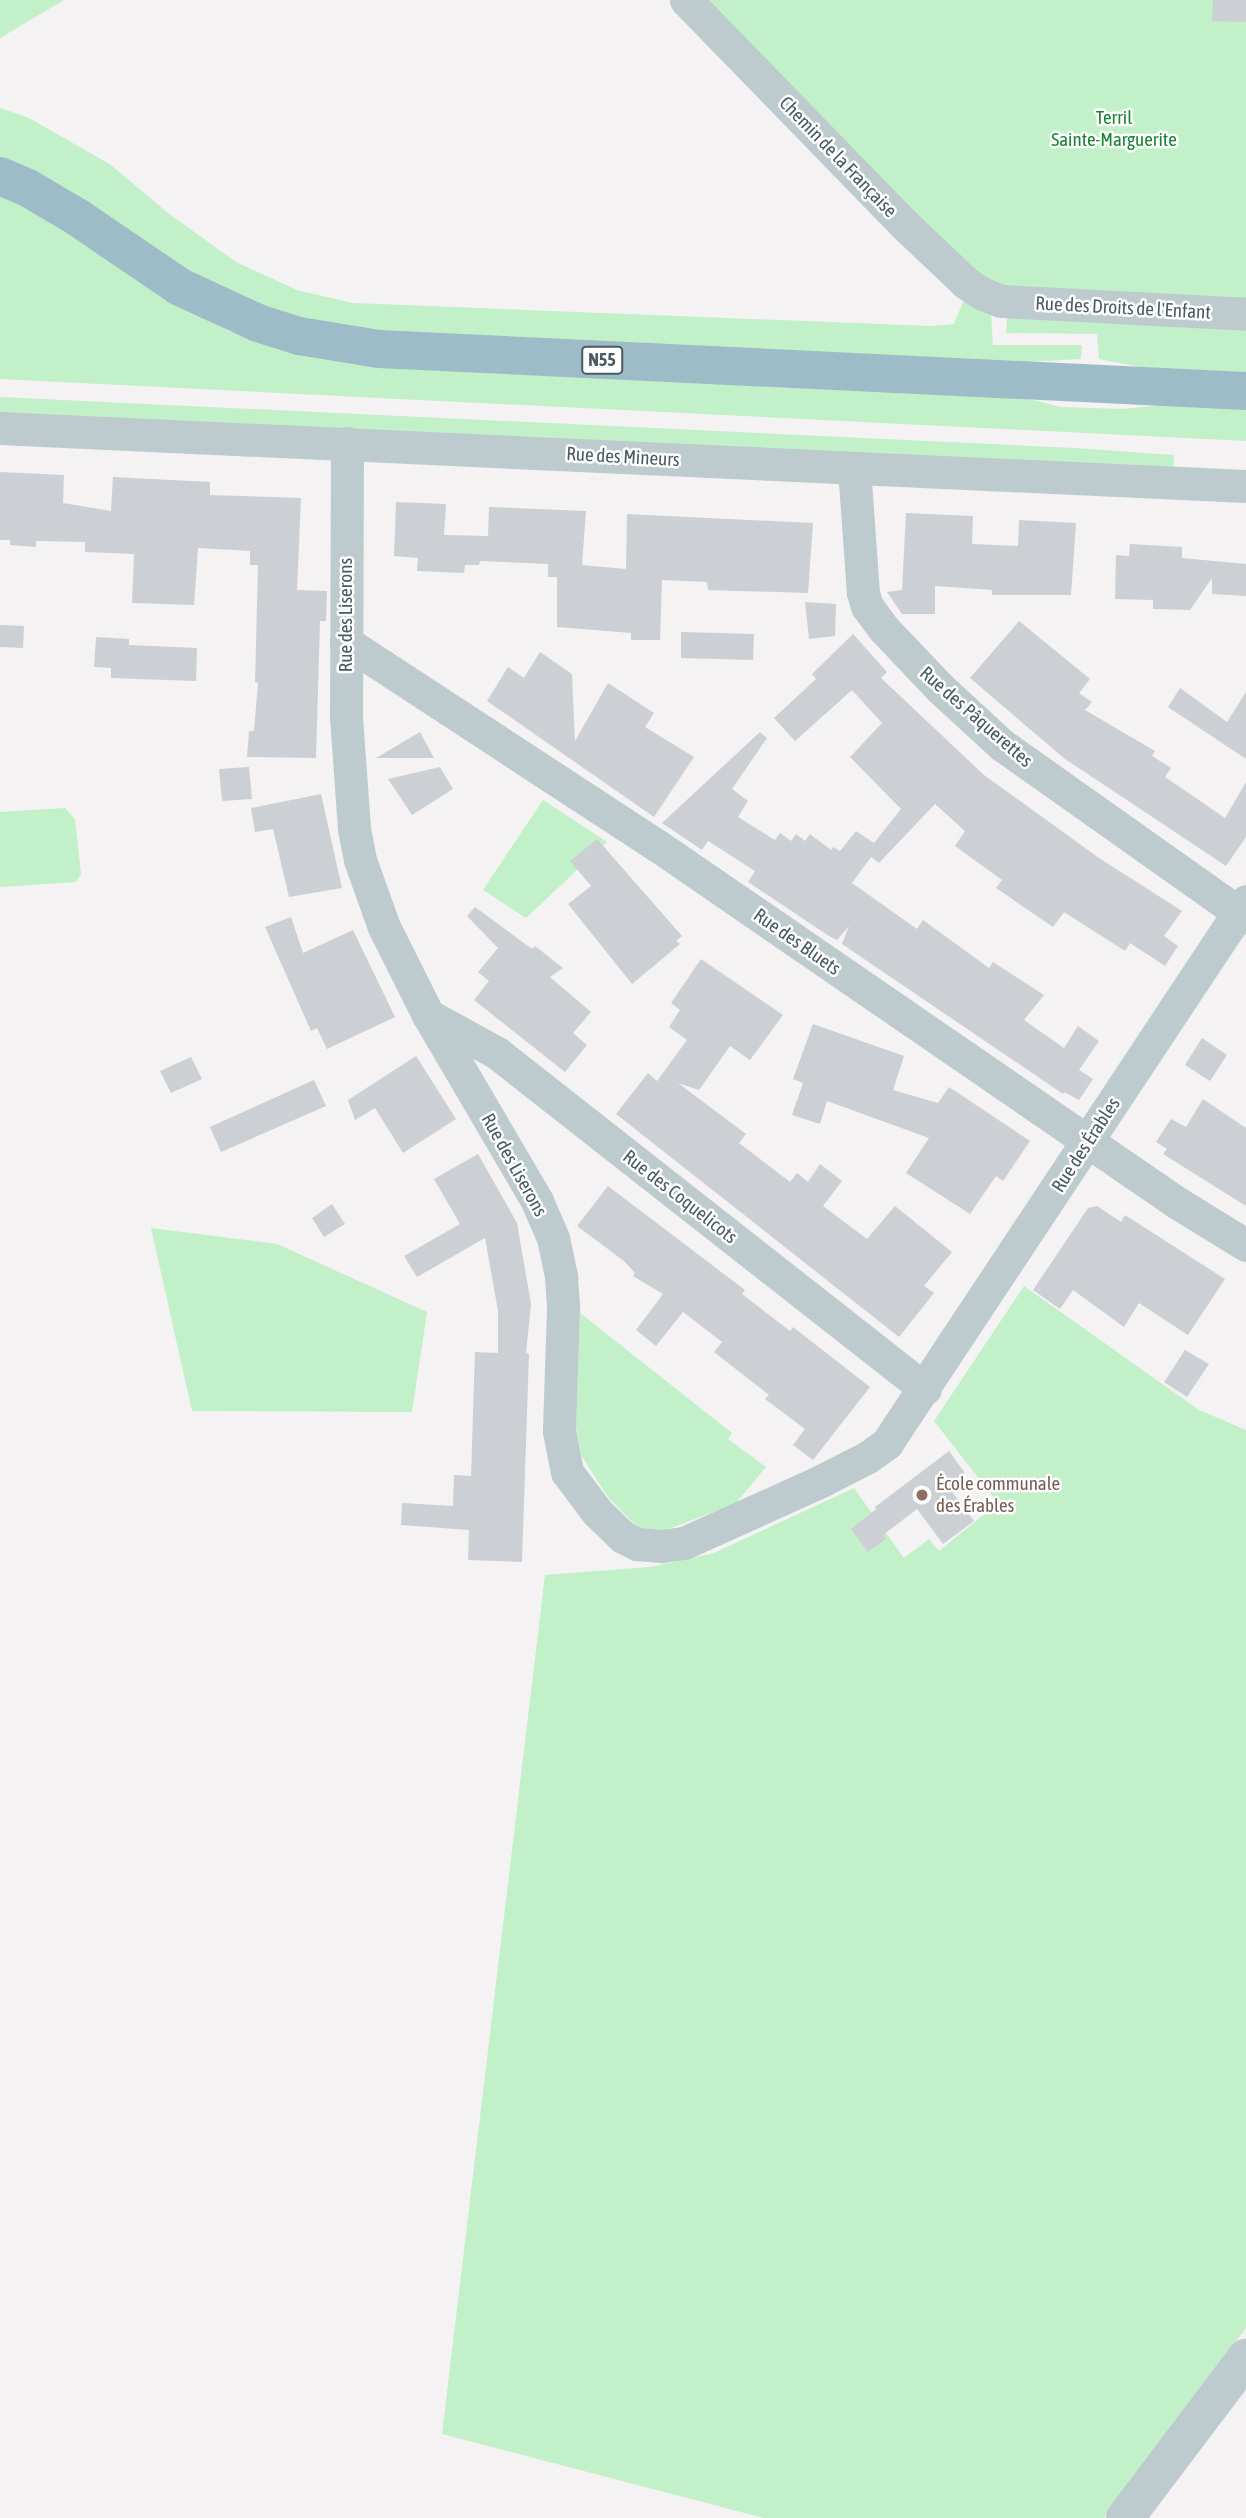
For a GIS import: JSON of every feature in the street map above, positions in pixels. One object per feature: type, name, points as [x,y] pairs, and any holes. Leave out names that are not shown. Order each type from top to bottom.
[{"type":"highway","name":"N55","points":[[0,176],[28,188],[77,217],[180,287],[258,323],[299,336],[379,349],[1246,391]]},
{"type":"street","name":"Chemin de la Française","points":[[686,0],[906,226],[966,283],[1001,301]]},
{"type":"street","name":"Rue des Droits de l'Enfant","points":[[1001,301],[1246,314]]},
{"type":"street","name":"Rue des Mineurs","points":[[0,428],[1246,486]]},
{"type":"street","name":"Rue des Liserons","points":[[347,443],[346,717],[354,829],[360,860],[384,927],[428,1015],[537,1201],[553,1238],[561,1277],[563,1309],[559,1431],[561,1455],[579,1490],[623,1536],[645,1545],[684,1543],[868,1457],[887,1443],[925,1389]]},
{"type":"street","name":"Rue des Pâquerettes","points":[[854,468],[863,593],[867,606],[883,628],[940,688],[1002,745],[1243,911]]},
{"type":"street","name":"Rue des Bluets","points":[[346,642],[658,846],[1089,1142],[1246,1245]]},
{"type":"street","name":"Rue des Érables","points":[[925,1389],[1243,911]]},
{"type":"street","name":"Rue des Coquelicots","points":[[428,1015],[497,1053],[925,1389]]},
{"type":"street","points":[[1125,2518],[1246,2358]]},
{"type":"green space","points":[[0,0],[64,0],[0,38]]},
{"type":"green space","name":"Terril Sainte-Marguerite","points":[[692,0],[1246,0],[1246,304],[1006,291],[979,282]]},
{"type":"green space","points":[[0,108],[29,118],[111,165],[168,213],[236,262],[297,290],[353,303],[930,326],[954,324],[965,297],[991,314],[993,345],[1082,345],[1081,359],[987,364],[374,337],[236,304],[0,161]]},
{"type":"green space","points":[[0,192],[19,200],[171,299],[228,331],[296,353],[1026,398],[1060,407],[1122,409],[1174,404],[1246,408],[1246,441],[0,379]]},
{"type":"green space","points":[[1007,317],[1246,329],[1246,377],[1160,371],[1099,359],[1097,334],[1006,333]]},
{"type":"green space","points":[[0,397],[1174,455],[1173,470],[0,416]]},
{"type":"green space","points":[[543,800],[607,842],[526,918],[483,890]]},
{"type":"green space","points":[[65,808],[75,819],[81,874],[76,882],[0,887],[0,812]]},
{"type":"green space","points":[[151,1228],[277,1244],[427,1312],[412,1412],[192,1411]]},
{"type":"green space","points":[[1024,1286],[1199,1410],[1246,1430],[1246,2328],[1104,2518],[764,2518],[442,2434],[545,1575],[650,1567],[714,1553],[854,1488],[904,1558],[929,1539],[939,1551],[998,1503],[934,1421]]},
{"type":"green space","points":[[580,1313],[732,1433],[728,1439],[766,1467],[735,1504],[658,1533],[636,1526],[608,1497],[581,1455],[576,1427]]},
{"type":"building","points":[[1213,0],[1246,0],[1246,22],[1212,21]]},
{"type":"building","points":[[0,472],[64,475],[63,503],[111,511],[113,477],[210,482],[210,495],[301,498],[297,590],[327,591],[326,621],[320,621],[316,758],[247,757],[249,731],[254,731],[258,683],[255,682],[258,565],[250,565],[250,551],[198,548],[194,605],[132,603],[134,554],[85,552],[85,542],[36,541],[36,547],[10,545],[10,540],[0,540]]},
{"type":"building","points":[[396,502],[446,504],[444,535],[488,536],[489,507],[586,511],[582,565],[626,569],[627,514],[813,523],[808,593],[708,590],[707,582],[662,580],[660,640],[631,640],[631,633],[557,627],[557,577],[548,577],[548,564],[480,561],[479,565],[465,565],[464,573],[417,571],[418,558],[394,556]]},
{"type":"building","points":[[906,513],[973,516],[972,544],[1018,546],[1019,520],[1076,523],[1071,595],[992,595],[992,590],[935,586],[935,614],[902,614],[887,592],[902,590]]},
{"type":"building","points":[[1130,544],[1182,547],[1182,558],[1246,564],[1246,596],[1212,594],[1212,578],[1190,610],[1153,609],[1153,600],[1115,599],[1116,555],[1129,556]]},
{"type":"building","points":[[805,602],[836,604],[835,636],[809,639]]},
{"type":"building","points":[[1019,621],[1090,679],[1079,693],[1092,702],[1085,710],[1155,751],[1152,756],[1171,768],[1165,777],[1225,818],[1246,782],[1246,837],[1226,866],[1065,759],[970,678]]},
{"type":"building","points":[[0,625],[24,626],[23,648],[0,647]]},
{"type":"building","points":[[681,632],[754,634],[753,660],[681,658]]},
{"type":"building","points":[[853,634],[887,672],[881,678],[984,775],[1099,858],[1182,911],[1164,936],[1178,946],[1165,966],[1130,943],[1125,951],[1064,912],[1053,927],[996,888],[1002,880],[955,846],[965,831],[935,804],[879,863],[871,857],[852,883],[917,929],[923,920],[989,968],[993,962],[1044,995],[1024,1020],[1064,1048],[1078,1026],[1099,1041],[1079,1070],[1093,1079],[1079,1100],[1064,1092],[1063,1094],[842,944],[849,926],[837,940],[829,936],[748,882],[755,871],[708,841],[702,850],[662,823],[760,732],[767,738],[732,789],[748,801],[738,817],[775,840],[780,833],[791,841],[796,834],[805,841],[810,834],[831,850],[833,847],[840,851],[856,831],[874,843],[901,809],[850,757],[882,723],[852,690],[795,741],[774,718],[816,679],[812,674]]},
{"type":"building","points":[[96,637],[129,639],[129,645],[197,648],[196,681],[111,678],[111,668],[94,667]]},
{"type":"building","points":[[540,652],[572,674],[575,741],[608,683],[654,713],[645,727],[694,757],[654,817],[487,701],[508,667],[524,678]]},
{"type":"building","points":[[1180,688],[1227,722],[1246,692],[1246,759],[1168,707]]},
{"type":"building","points":[[420,732],[434,758],[376,758]]},
{"type":"building","points":[[249,767],[252,799],[222,801],[219,769]]},
{"type":"building","points":[[440,767],[453,789],[412,815],[388,779]]},
{"type":"building","points":[[321,794],[342,888],[289,897],[273,829],[255,832],[251,808]]},
{"type":"building","points":[[597,839],[682,936],[676,941],[680,944],[632,984],[568,904],[591,886],[570,861]]},
{"type":"building","points":[[475,907],[532,949],[535,946],[563,968],[550,977],[591,1012],[573,1033],[587,1045],[565,1072],[474,1000],[489,981],[478,972],[498,948],[467,916]]},
{"type":"building","points":[[291,917],[303,953],[353,930],[395,1017],[327,1049],[317,1028],[311,1031],[265,927]]},
{"type":"building","points":[[701,959],[783,1015],[750,1060],[730,1046],[699,1090],[678,1083],[746,1134],[739,1143],[790,1182],[797,1173],[808,1182],[820,1164],[842,1181],[823,1206],[867,1239],[895,1206],[952,1252],[924,1286],[934,1293],[899,1337],[616,1114],[648,1073],[657,1081],[687,1040],[669,1027],[680,1010],[671,1003]]},
{"type":"building","points":[[813,1024],[904,1056],[893,1090],[938,1103],[949,1087],[1030,1141],[1003,1181],[996,1176],[970,1214],[906,1173],[929,1138],[827,1101],[820,1124],[792,1115],[803,1083],[793,1079]]},
{"type":"building","points":[[1202,1038],[1227,1055],[1210,1081],[1185,1065]]},
{"type":"building","points":[[416,1056],[456,1119],[403,1153],[375,1108],[355,1120],[348,1100]]},
{"type":"building","points":[[191,1057],[202,1079],[171,1093],[160,1071]]},
{"type":"building","points":[[314,1080],[326,1106],[221,1152],[210,1127]]},
{"type":"building","points":[[1203,1099],[1246,1128],[1246,1206],[1163,1154],[1167,1149],[1156,1142],[1171,1119],[1186,1127]]},
{"type":"building","points":[[478,1154],[517,1223],[531,1304],[526,1353],[529,1354],[522,1562],[468,1560],[469,1530],[401,1525],[402,1503],[453,1506],[454,1475],[471,1476],[475,1352],[498,1353],[498,1311],[485,1238],[417,1277],[404,1256],[460,1224],[434,1179]]},
{"type":"building","points":[[608,1186],[745,1290],[742,1294],[790,1331],[793,1327],[870,1387],[813,1460],[793,1445],[805,1429],[765,1399],[769,1395],[714,1352],[722,1342],[683,1312],[656,1346],[636,1330],[663,1294],[633,1276],[635,1273],[624,1261],[577,1226]]},
{"type":"building","points":[[332,1204],[345,1224],[324,1237],[312,1218]]},
{"type":"building","points":[[1097,1206],[1121,1222],[1125,1215],[1225,1279],[1188,1335],[1139,1303],[1124,1327],[1073,1290],[1060,1309],[1033,1290],[1088,1208]]},
{"type":"building","points":[[1185,1350],[1209,1364],[1187,1397],[1164,1382]]},
{"type":"building","points":[[949,1451],[965,1473],[948,1486],[974,1521],[943,1544],[917,1509],[883,1535],[886,1539],[868,1552],[851,1529],[876,1509],[875,1507]]},
{"type":"place","name":"École communale des Érables","points":[[922,1495]]}]
